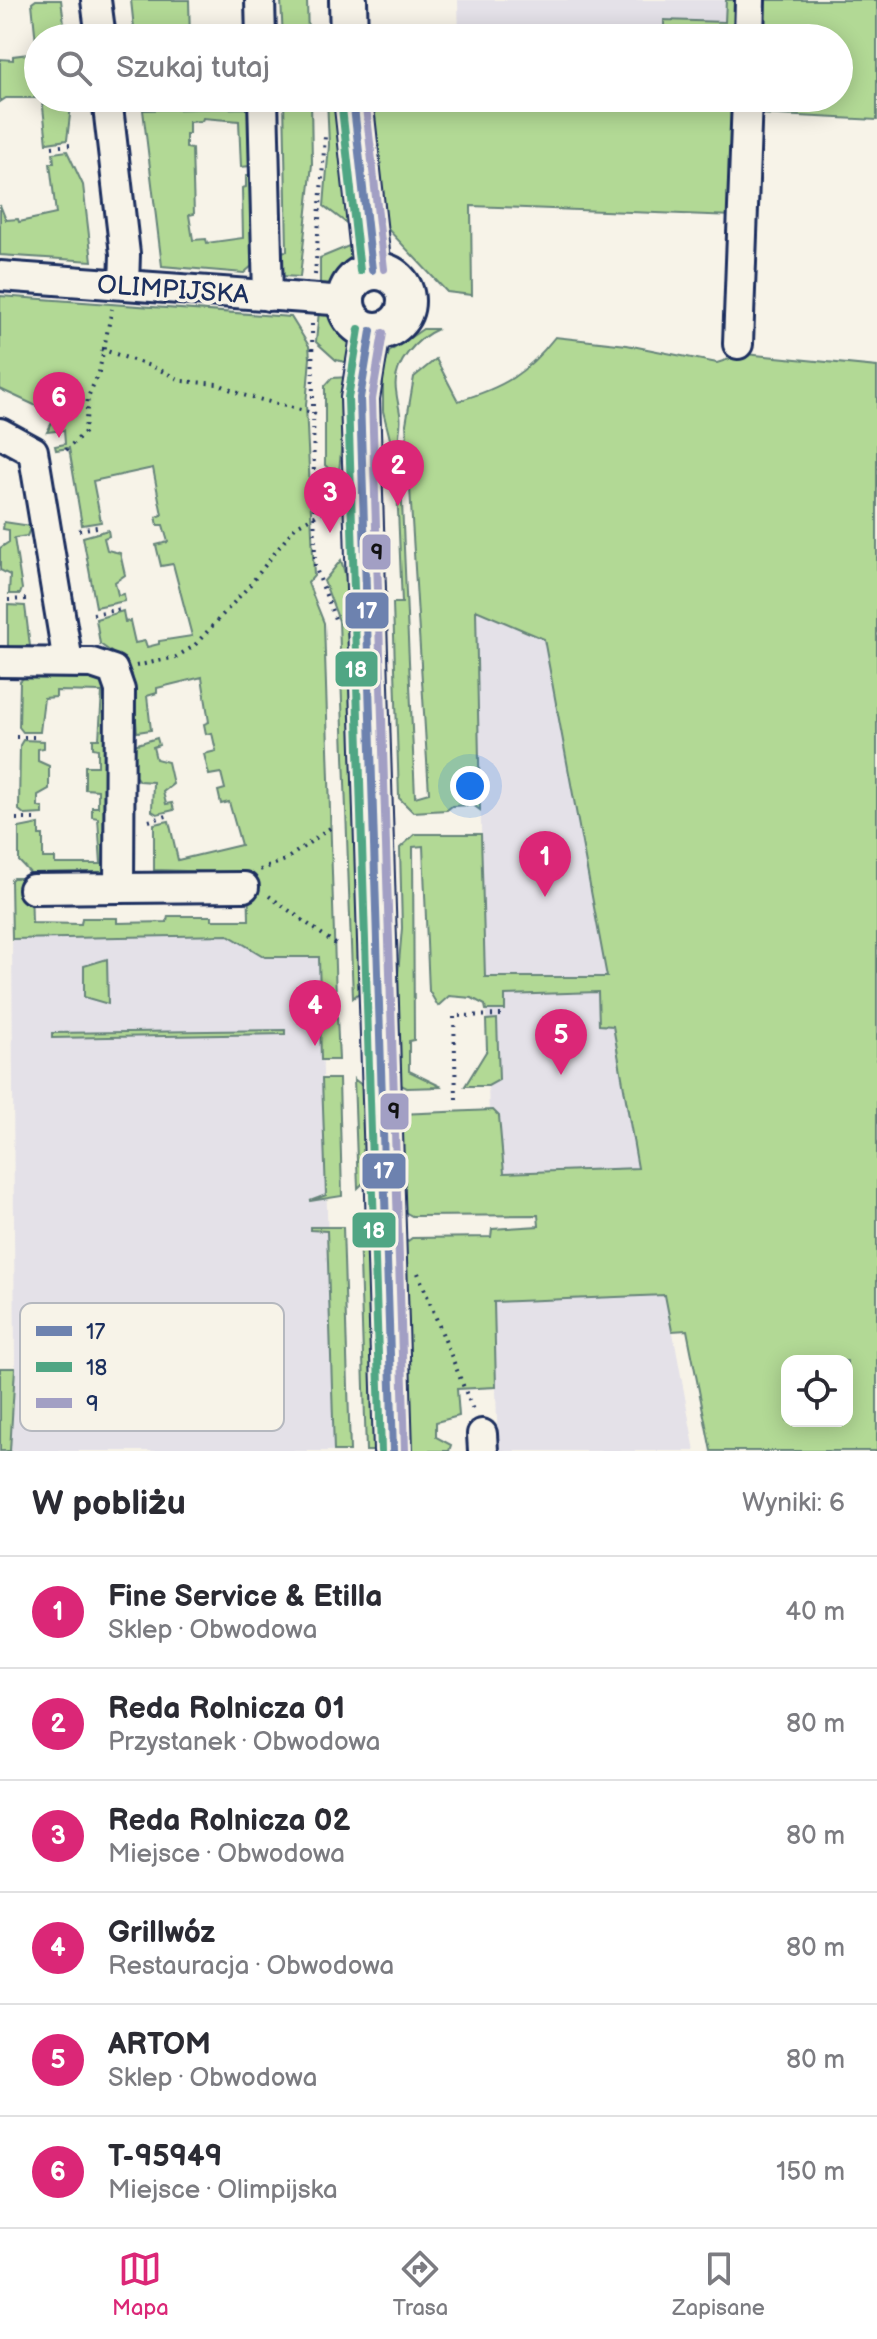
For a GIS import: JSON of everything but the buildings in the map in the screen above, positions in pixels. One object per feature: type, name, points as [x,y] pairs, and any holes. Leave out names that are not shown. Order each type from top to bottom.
[{"type":"main road","points":[[348,0],[349,24]]},
{"type":"main road","points":[[355,112],[372,270]]},
{"type":"main road","points":[[372,270],[382,270],[398,279],[407,304],[398,322],[381,331],[371,331],[353,320],[346,301],[353,281],[372,270]]},
{"type":"main road","points":[[371,331],[360,398],[393,1451]]},
{"type":"street","points":[[96,0],[99,24]]},
{"type":"street","points":[[260,0],[261,24]]},
{"type":"street","points":[[749,24],[750,0]]},
{"type":"street","points":[[109,112],[125,254],[120,292]]},
{"type":"street","points":[[263,112],[268,296]]},
{"type":"street","points":[[738,344],[746,112]]},
{"type":"street","name":"OLIMPIJSKA","points":[[0,276],[120,292],[346,301]]},
{"type":"street","points":[[0,433],[33,451]]},
{"type":"street","points":[[0,451],[33,451]]},
{"type":"street","points":[[33,451],[68,662]]},
{"type":"street","points":[[0,662],[92,663],[113,670],[120,690],[119,888]]},
{"type":"street","points":[[33,889],[246,881]]},
{"type":"path","points":[[314,285],[325,131]]},
{"type":"path","points":[[52,147],[70,145]]},
{"type":"path","points":[[66,450],[85,432],[88,397],[99,372],[101,349],[120,292]]},
{"type":"path","points":[[312,316],[315,566],[333,608],[336,627]]},
{"type":"path","points":[[101,349],[156,368],[182,381],[218,384],[243,395],[320,415]]},
{"type":"path","points":[[126,668],[176,657],[194,646],[295,527],[322,512]]},
{"type":"path","points":[[79,530],[102,526]]},
{"type":"path","points":[[8,600],[27,599]]},
{"type":"path","points":[[93,614],[122,609]]},
{"type":"path","points":[[16,737],[40,737]]},
{"type":"path","points":[[149,821],[170,815]]},
{"type":"path","points":[[16,819],[39,819]]},
{"type":"path","points":[[333,826],[285,860],[246,881],[337,945]]},
{"type":"path","points":[[456,1099],[454,1016],[505,1015]]},
{"type":"path","points":[[418,1272],[482,1443]]},
{"type":"shaded area","points":[[458,0],[726,0],[725,24],[459,24]]},
{"type":"shaded area","points":[[475,609],[544,639],[646,1182],[491,1189]]},
{"type":"shaded area","points":[[319,934],[334,1451],[10,1451],[15,1368],[12,939]]},
{"type":"shaded area","points":[[666,1295],[695,1451],[498,1451],[493,1302]]},
{"type":"green space","points":[[36,0],[61,0],[64,24],[34,24],[32,3]]},
{"type":"green space","points":[[131,0],[189,0],[190,24],[134,24]]},
{"type":"green space","points":[[281,0],[307,0],[308,24],[282,24]]},
{"type":"green space","points":[[726,0],[743,0],[742,24],[664,24],[664,20],[725,22]]},
{"type":"green space","points":[[764,0],[877,0],[877,120],[759,114],[853,112],[853,24],[763,24]]},
{"type":"green space","points":[[24,55],[24,98],[6,98],[0,102],[0,59],[13,60],[13,56]]},
{"type":"green space","points":[[44,112],[70,112],[67,140],[47,143]]},
{"type":"green space","points":[[143,112],[250,112],[251,166],[241,167],[239,121],[203,118],[202,121],[189,122],[186,148],[192,149],[194,214],[189,215],[193,240],[206,239],[207,243],[243,238],[242,188],[246,187],[246,176],[250,176],[254,264],[244,273],[162,266]]},
{"type":"green space","points":[[284,112],[311,112],[312,164],[300,277],[282,276],[278,252],[287,251]]},
{"type":"green space","points":[[328,112],[341,112],[353,228],[324,206],[329,145]]},
{"type":"green space","points":[[367,112],[739,112],[734,216],[471,206],[472,295],[447,292],[386,227],[380,225]]},
{"type":"green space","points":[[67,151],[83,185],[92,261],[0,255],[0,205],[6,220],[18,219],[19,222],[56,214],[50,163],[54,163],[53,153]]},
{"type":"green space","points":[[356,243],[346,273],[335,283],[320,288],[320,258]]},
{"type":"green space","points":[[0,296],[291,317],[309,346],[306,405],[314,576],[308,583],[324,623],[336,998],[320,999],[319,957],[265,957],[228,935],[12,939],[13,878],[27,878],[31,883],[32,923],[81,924],[82,918],[117,918],[117,923],[167,922],[168,916],[249,920],[248,873],[154,870],[154,824],[169,821],[178,860],[241,845],[229,802],[221,804],[218,791],[225,789],[221,773],[209,775],[204,754],[216,751],[212,733],[206,734],[204,724],[209,722],[202,677],[157,688],[157,693],[147,696],[151,730],[137,732],[132,674],[121,659],[100,644],[96,619],[123,611],[125,622],[130,621],[135,643],[145,641],[147,647],[159,644],[159,641],[192,636],[173,564],[161,566],[156,545],[168,542],[163,525],[158,525],[156,517],[162,515],[153,468],[93,481],[101,522],[82,525],[69,448],[56,450],[55,446],[65,444],[64,430],[47,432],[56,415],[0,389]]},
{"type":"green space","points":[[319,311],[343,323],[349,337],[350,363],[336,360],[316,342]]},
{"type":"green space","points":[[423,329],[438,329],[414,345],[402,362],[396,380],[415,797],[429,793],[406,424],[414,377],[436,359],[458,401],[512,378],[534,361],[555,337],[627,345],[717,363],[745,354],[877,367],[877,1451],[711,1451],[687,1330],[672,1331],[665,1295],[494,1302],[496,1387],[457,1389],[459,1416],[436,1422],[436,1437],[451,1445],[449,1451],[406,1451],[404,1244],[412,1238],[491,1237],[492,1229],[539,1226],[538,1215],[412,1216],[403,1211],[399,1114],[493,1110],[499,1116],[504,1173],[638,1168],[613,1026],[599,1025],[598,992],[505,995],[505,1010],[486,1010],[485,1005],[472,998],[449,996],[438,1006],[429,991],[423,846],[413,847],[414,1040],[409,1041],[409,1071],[442,1087],[407,1088],[399,1084],[394,1021],[402,928],[400,848],[415,834],[481,834],[485,977],[607,977],[544,639],[476,610],[480,810],[473,805],[413,812],[399,798],[393,603],[402,603],[396,463],[383,411],[383,374],[389,352]]},
{"type":"green space","points":[[348,377],[339,472],[332,472],[325,465],[325,386],[332,378]]},
{"type":"green space","points":[[4,522],[31,526],[27,536],[14,538],[22,589],[20,594],[9,594],[10,575],[0,570],[0,548],[9,542],[9,530],[3,529]]},
{"type":"green space","points":[[108,530],[109,536],[104,538],[107,550],[120,553],[125,575],[115,582],[118,595],[124,594],[125,601],[96,607],[83,537]]},
{"type":"green space","points":[[341,560],[354,605],[361,991],[353,998],[339,621],[324,581]]},
{"type":"green space","points":[[8,605],[25,606],[30,646],[8,647]]},
{"type":"green space","points":[[24,678],[105,679],[109,684],[106,874],[33,876],[19,861],[19,828],[39,824],[39,835],[43,835],[43,858],[55,858],[55,864],[101,864],[98,818],[92,817],[92,807],[98,807],[98,790],[85,789],[85,766],[98,766],[98,749],[93,748],[93,739],[99,739],[102,692],[56,691],[56,697],[44,698],[40,732],[23,732],[19,727],[20,681]]},
{"type":"green space","points":[[157,738],[159,745],[153,747],[156,759],[168,762],[173,784],[163,792],[166,804],[172,803],[174,810],[157,814],[152,811],[153,782],[139,781],[134,775],[134,745]]},
{"type":"green space","points":[[23,740],[44,741],[44,748],[38,749],[38,761],[49,766],[49,789],[38,795],[38,807],[43,808],[43,814],[25,815],[19,810],[20,745]]},
{"type":"green space","points":[[107,959],[108,1004],[84,997],[84,966]]},
{"type":"green space","points":[[337,1017],[339,1060],[321,1060],[320,1018]]},
{"type":"green space","points":[[497,1019],[499,1080],[488,1086],[465,1086],[487,1050],[486,1020]]},
{"type":"green space","points":[[285,1030],[285,1034],[52,1038],[52,1033]]},
{"type":"green space","points":[[322,1079],[339,1079],[342,1196],[310,1201],[326,1195]]},
{"type":"green space","points":[[354,1079],[367,1089],[371,1176],[358,1188]]},
{"type":"green space","points":[[310,1227],[343,1227],[350,1451],[334,1451],[327,1231],[310,1230]]},
{"type":"green space","points":[[359,1229],[370,1240],[379,1451],[366,1451]]},
{"type":"green space","points":[[0,1368],[15,1368],[10,1451],[0,1451]]},
{"type":"transit line","name":"18","points":[[342,112],[360,271]]},
{"type":"transit line","name":"17","points":[[355,112],[372,270]]},
{"type":"transit line","name":"9","points":[[367,112],[384,269]]},
{"type":"transit line","name":"18","points":[[359,329],[348,398],[381,1451]]},
{"type":"transit line","name":"17","points":[[371,331],[360,398],[393,1451]]},
{"type":"transit line","name":"9","points":[[383,333],[372,399],[405,1451]]},
{"type":"place","name":"T-95949","points":[[59,438]]},
{"type":"place","name":"Reda Rolnicza 01","points":[[398,506]]},
{"type":"place","name":"Reda Rolnicza 02","points":[[330,533]]},
{"type":"place","name":"Fine Service & Etilla","points":[[545,897]]},
{"type":"place","name":"Grillwóz","points":[[315,1046]]},
{"type":"place","name":"ARTOM","points":[[561,1075]]}]
